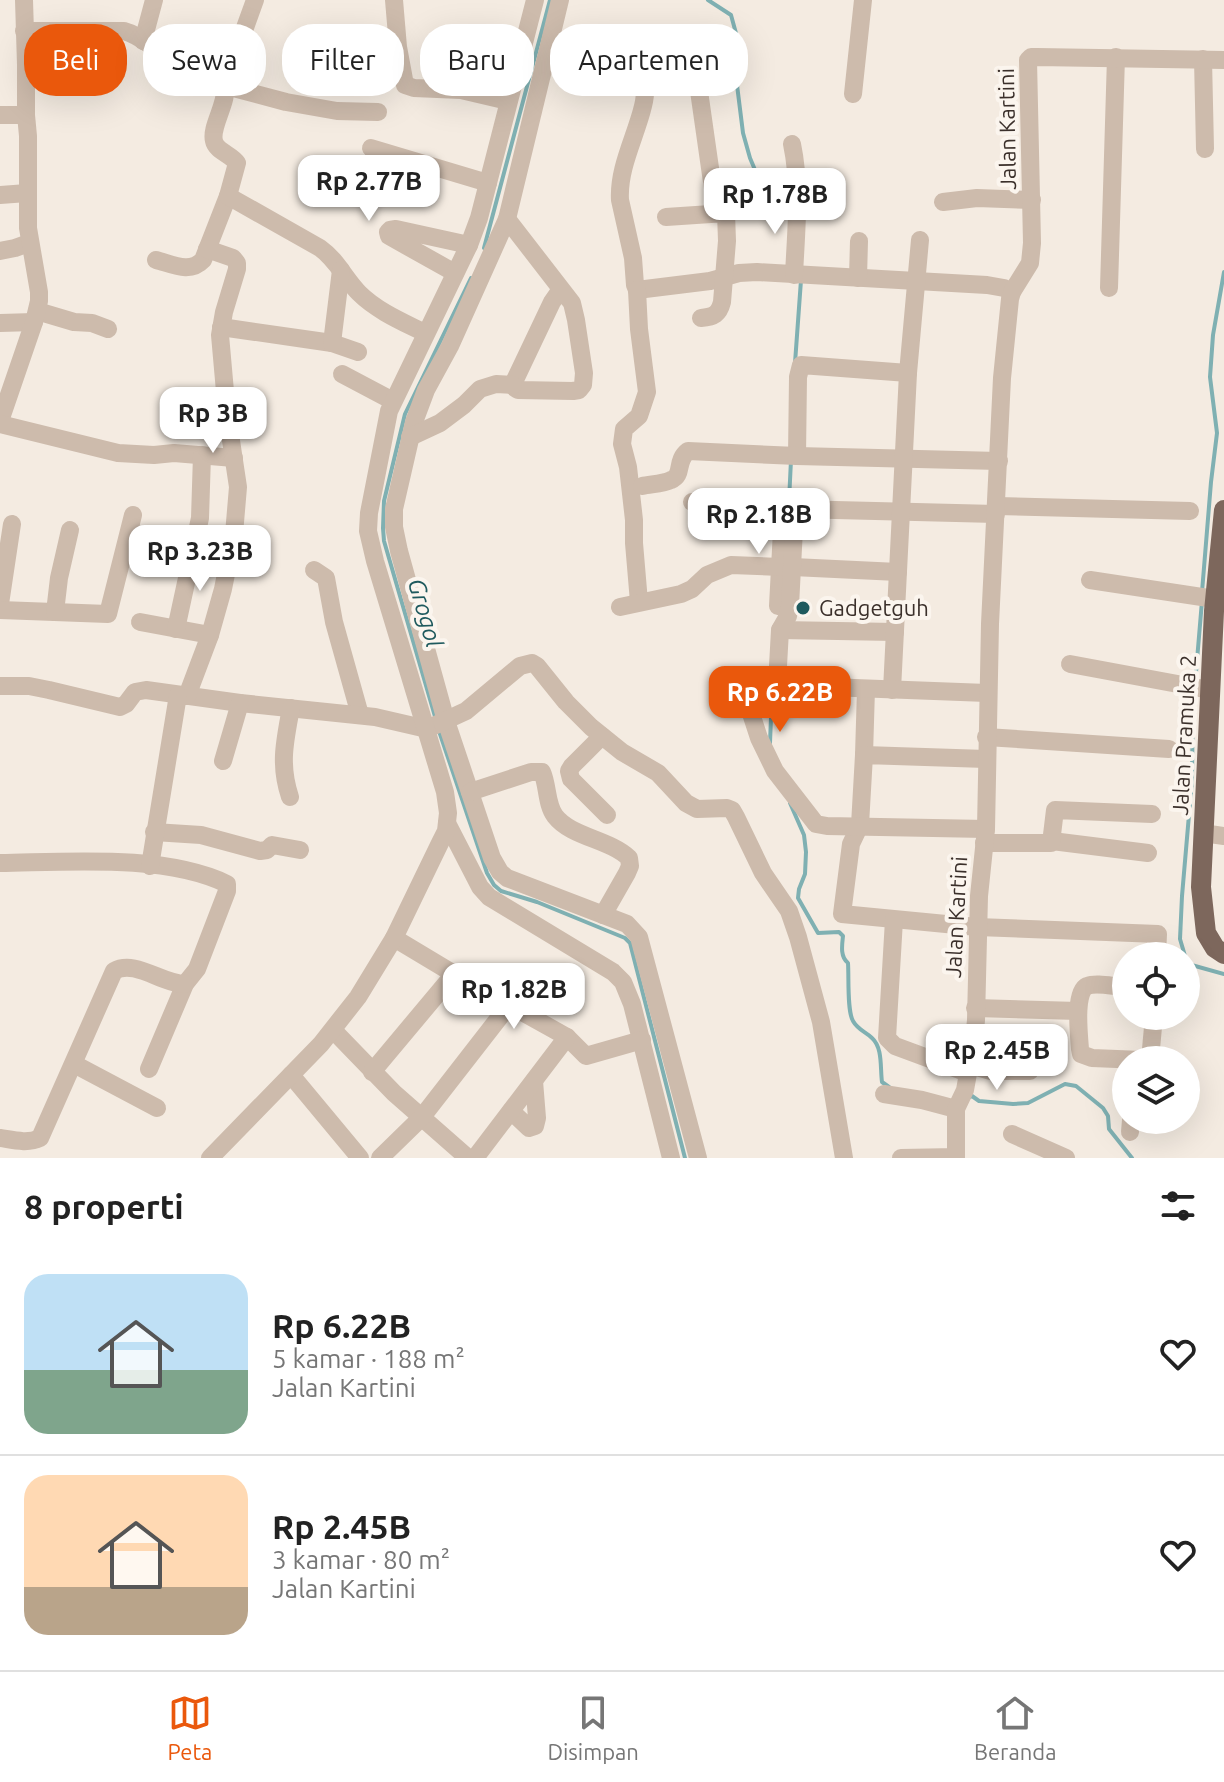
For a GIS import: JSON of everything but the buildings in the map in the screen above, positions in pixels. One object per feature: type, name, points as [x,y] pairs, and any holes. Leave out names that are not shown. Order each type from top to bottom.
[{"type":"main road","name":"Jalan Pramuka 2","points":[[1224,510],[1204,598],[1218,648],[1199,688],[1214,834],[1201,887],[1203,921],[1210,941],[1224,954]]},
{"type":"street","points":[[24,0],[24,24]]},
{"type":"street","points":[[148,24],[154,0]]},
{"type":"street","points":[[246,24],[255,0]]},
{"type":"street","points":[[394,0],[405,85],[461,90],[508,101]]},
{"type":"street","points":[[535,0],[469,245],[393,401],[370,501],[368,531],[387,605],[436,725],[470,792],[492,858],[500,872],[516,883],[627,924],[635,930],[642,945],[698,1158]]},
{"type":"street","points":[[210,1158],[333,1030],[358,997],[394,938],[447,823],[436,725],[394,527],[395,499],[410,437],[426,390],[450,346],[507,219],[560,0]]},
{"type":"street","points":[[853,94],[863,0]]},
{"type":"street","points":[[127,32],[143,41]]},
{"type":"street","name":"Jalan Kartini","points":[[901,1158],[956,1157],[963,1091],[974,1040],[1003,363],[1012,292],[1030,263],[1032,243],[1028,60],[1031,57],[1116,57],[1224,60]]},
{"type":"street","points":[[1109,288],[1116,57]]},
{"type":"street","points":[[1203,59],[1205,149]]},
{"type":"street","points":[[545,64],[550,64]]},
{"type":"street","points":[[26,96],[29,243],[39,292],[36,316],[0,422],[118,453],[174,453],[234,458]]},
{"type":"street","points":[[156,260],[196,267],[203,260],[228,196],[237,163],[217,147],[214,138],[225,96]]},
{"type":"street","points":[[266,96],[337,111],[378,112]]},
{"type":"street","points":[[639,602],[634,520],[622,444],[624,429],[639,416],[647,392],[635,269],[619,189],[644,96]]},
{"type":"street","points":[[700,96],[714,196]]},
{"type":"street","points":[[0,115],[26,115]]},
{"type":"street","points":[[792,144],[798,170],[800,275]]},
{"type":"street","points":[[371,148],[488,183]]},
{"type":"street","points":[[0,195],[27,193]]},
{"type":"street","points":[[228,196],[320,248],[358,292],[425,333]]},
{"type":"street","points":[[943,202],[977,198],[1032,200]]},
{"type":"street","points":[[666,217],[726,213],[725,278],[720,311],[701,318]]},
{"type":"street","points":[[410,437],[440,423],[480,389],[496,384],[513,385],[518,390],[573,391],[583,385],[584,364],[572,303],[507,219]]},
{"type":"street","points":[[455,273],[389,236],[388,232],[396,229],[469,245]]},
{"type":"street","points":[[892,690],[908,373],[920,240]]},
{"type":"street","points":[[858,278],[859,241]]},
{"type":"street","points":[[0,251],[29,243]]},
{"type":"street","points":[[150,866],[182,695],[210,635],[233,546],[238,487],[220,349],[221,327],[237,263],[233,258],[207,249]]},
{"type":"street","points":[[332,343],[341,270]]},
{"type":"street","points":[[637,289],[710,281],[747,273],[987,285],[1012,292]]},
{"type":"street","points":[[513,385],[561,289]]},
{"type":"street","points":[[0,323],[36,316],[92,323],[108,329]]},
{"type":"street","points":[[221,327],[332,343],[358,352]]},
{"type":"street","points":[[792,456],[801,365],[908,373]]},
{"type":"street","points":[[342,374],[393,401]]},
{"type":"street","points":[[642,486],[671,481],[679,472],[683,453],[688,451],[999,461]]},
{"type":"street","points":[[176,629],[200,518],[202,455]]},
{"type":"street","points":[[692,502],[789,508],[1190,511]]},
{"type":"street","points":[[789,508],[786,567],[789,612],[780,630],[774,684],[987,693]]},
{"type":"street","points":[[0,610],[108,614],[133,515]]},
{"type":"street","points":[[0,604],[12,524]]},
{"type":"street","points":[[55,612],[70,530]]},
{"type":"street","points":[[620,607],[681,594],[724,567],[898,572]]},
{"type":"street","points":[[778,606],[786,567]]},
{"type":"street","points":[[314,570],[326,578],[334,622],[360,715]]},
{"type":"street","points":[[1090,580],[1204,598]]},
{"type":"street","points":[[140,622],[210,635]]},
{"type":"street","points":[[780,630],[895,632]]},
{"type":"street","points":[[0,686],[29,686],[120,707],[141,690],[436,725],[476,703],[520,666],[532,663],[566,702],[602,736],[658,773],[692,806],[702,810],[732,810],[763,873],[789,911],[798,937],[821,1022],[844,1158]]},
{"type":"street","points":[[1070,664],[1199,688]]},
{"type":"street","name":"Jalan Kartini","points":[[774,684],[747,684],[743,689],[759,738],[780,778],[816,824],[860,825],[1048,844],[1052,841],[1148,853]]},
{"type":"street","points":[[866,689],[860,825],[851,844],[841,913],[977,927],[1158,934],[1158,942]]},
{"type":"street","points":[[223,761],[240,703]]},
{"type":"street","points":[[290,797],[283,754],[291,708]]},
{"type":"street","points":[[602,736],[572,766],[570,775],[607,815]]},
{"type":"street","points":[[986,737],[1169,749]]},
{"type":"street","points":[[864,755],[986,759]]},
{"type":"street","points":[[470,792],[531,772],[542,772],[555,816],[564,824],[617,849],[629,858],[627,873],[603,915]]},
{"type":"street","points":[[1052,841],[1055,810],[1152,814]]},
{"type":"street","points":[[447,823],[480,887],[489,897],[591,958],[623,982],[642,1040],[671,1158]]},
{"type":"street","points":[[154,832],[201,835],[260,851],[272,845],[300,850]]},
{"type":"street","points":[[0,863],[150,866],[177,869],[227,884],[197,969],[185,984],[149,1069]]},
{"type":"street","points":[[894,920],[887,1038],[963,1091]]},
{"type":"street","points":[[394,938],[567,1037],[586,1056]]},
{"type":"street","points":[[0,1138],[35,1141],[40,1138],[110,978],[118,968],[132,967],[175,984],[185,984]]},
{"type":"street","points":[[372,1072],[454,974]]},
{"type":"street","points":[[1112,987],[1087,986],[1080,993],[1078,1011],[1081,1054],[1112,1059]]},
{"type":"street","points":[[380,1158],[422,1117],[509,1005]]},
{"type":"street","points":[[975,1008],[1078,1011]]},
{"type":"street","points":[[333,1030],[372,1072],[468,1158]]},
{"type":"street","points":[[475,1158],[567,1037]]},
{"type":"street","points":[[539,1074],[642,1040]]},
{"type":"street","points":[[74,1064],[157,1108]]},
{"type":"street","points":[[884,1094],[922,1100],[963,1091],[991,1071],[1030,1071]]},
{"type":"street","points":[[511,1111],[529,1128],[535,1126],[539,1074]]},
{"type":"street","points":[[291,1075],[360,1158]]},
{"type":"street","points":[[1012,1134],[1066,1158]]},
{"type":"waterway","name":"Grogol","points":[[484,248],[550,0]]},
{"type":"waterway","name":"Grogol","points":[[708,0],[731,15],[740,48],[735,69],[743,133],[763,189],[790,192]]},
{"type":"waterway","points":[[1202,592],[1217,433],[1210,377],[1213,335],[1224,272]]},
{"type":"waterway","name":"Grogol","points":[[436,720],[384,541],[384,501],[405,414],[471,278]]},
{"type":"waterway","name":"Grogol","points":[[795,363],[801,280]]},
{"type":"waterway","name":"Grogol","points":[[789,501],[791,460]]},
{"type":"waterway","points":[[1195,684],[1202,601]]},
{"type":"waterway","name":"Grogol","points":[[770,743],[772,692]]},
{"type":"waterway","points":[[1181,942],[1192,780],[1193,692]]},
{"type":"waterway","name":"Grogol","points":[[438,728],[487,873],[494,885],[501,891],[537,902],[625,938],[630,943],[685,1158]]},
{"type":"waterway","name":"Grogol","points":[[790,803],[804,835],[806,852],[805,874],[798,898],[818,933],[839,932],[843,936],[842,951],[848,963],[851,1016],[857,1027],[876,1042],[882,1082],[889,1087]]},
{"type":"waterway","points":[[1200,967],[1224,974]]},
{"type":"waterway","name":"Grogol","points":[[968,1098],[1028,1103],[1065,1084],[1076,1086],[1103,1108],[1108,1116],[1109,1129],[1132,1158]]},
{"type":"place","name":"Gadgetguh","points":[[803,608]]}]
